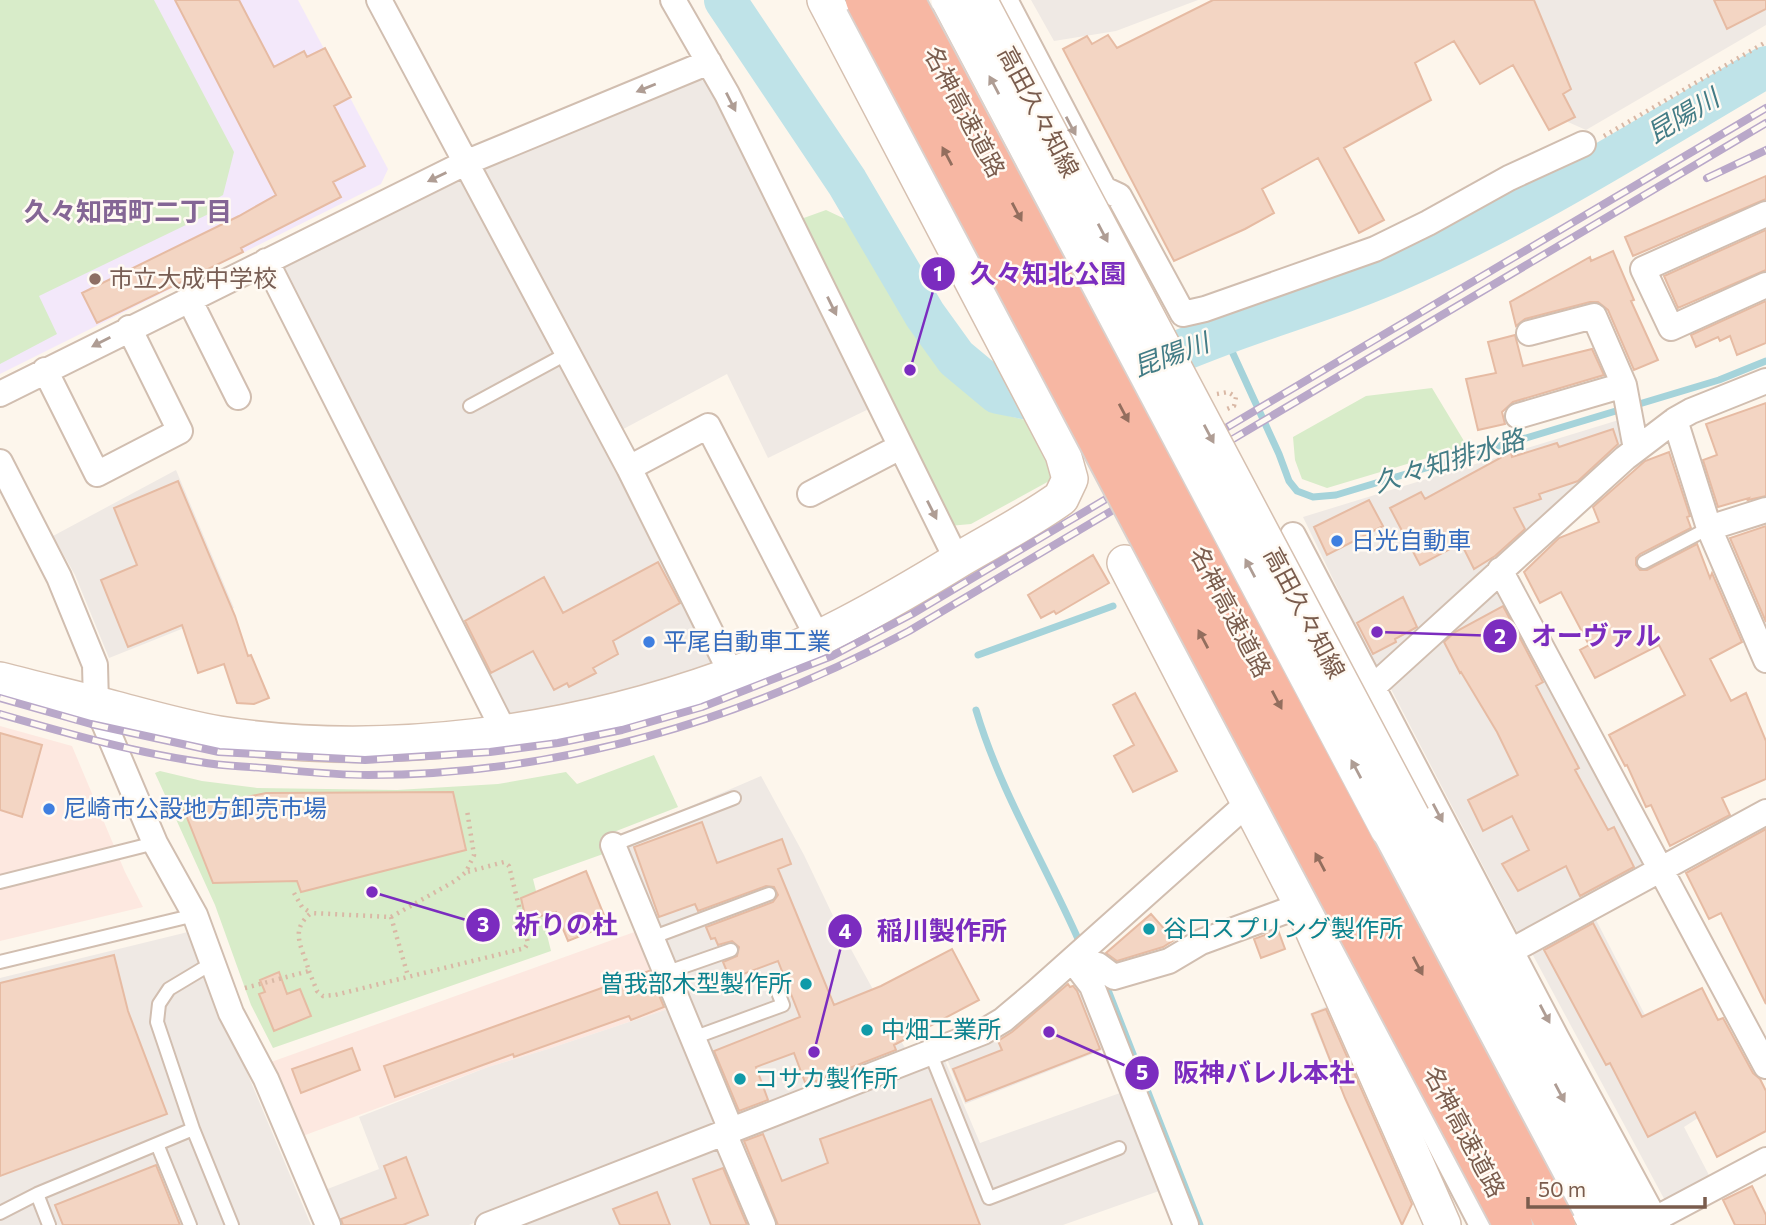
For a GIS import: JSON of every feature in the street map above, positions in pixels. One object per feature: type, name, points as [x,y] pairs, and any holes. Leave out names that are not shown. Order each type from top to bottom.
[{"type":"highway","name":"名神高速道路","points":[[864,0],[1513,1225]]},
{"type":"highway","name":"名神高速道路","points":[[905,0],[1556,1225]]},
{"type":"main road","points":[[0,680],[218,734],[306,742],[406,743],[505,733],[608,713],[732,675],[873,611],[1061,498],[1068,488],[1069,468],[825,0]]},
{"type":"main road","name":"高田久々知線","points":[[949,0],[1400,823],[1648,1223]]},
{"type":"main road","name":"高田久々知線","points":[[979,0],[1400,823],[1597,1225]]},
{"type":"main road","points":[[1125,563],[1302,905],[1443,1225]]},
{"type":"street","points":[[379,0],[629,468],[732,675]]},
{"type":"street","points":[[673,0],[709,62],[804,248],[953,552],[954,563]]},
{"type":"street","points":[[1005,0],[1104,189],[1119,196],[1183,314],[1205,309],[1375,249],[1509,178],[1583,144]]},
{"type":"street","points":[[0,394],[465,163],[709,62]]},
{"type":"street","points":[[1766,214],[1643,269],[1671,328],[1766,285]]},
{"type":"street","points":[[266,261],[505,733]]},
{"type":"street","points":[[1019,370],[1165,284]]},
{"type":"street","points":[[189,299],[238,397]]},
{"type":"street","points":[[1529,333],[1594,316],[1625,388],[1636,449]]},
{"type":"street","points":[[46,370],[97,474],[180,431],[129,328]]},
{"type":"street","points":[[488,1225],[983,1032],[1003,1020],[1072,960],[1244,790],[1372,688],[1636,449],[1691,411],[1766,381]]},
{"type":"street","points":[[1518,415],[1625,388]]},
{"type":"street","points":[[1675,420],[1709,528],[1766,660]]},
{"type":"street","points":[[629,468],[708,426],[818,638]]},
{"type":"street","points":[[810,494],[900,447]]},
{"type":"street","points":[[0,462],[59,577],[95,665],[96,704],[155,843],[195,915],[231,1013],[266,1079],[328,1225]]},
{"type":"street","points":[[1709,528],[1766,510]]},
{"type":"street","points":[[1293,535],[1511,951],[1648,1223],[1766,1160]]},
{"type":"street","points":[[1500,570],[1766,1066]]},
{"type":"street","points":[[1511,951],[1766,813]]},
{"type":"street","points":[[1268,840],[1312,898],[1482,1225]]},
{"type":"street","points":[[612,845],[716,1088],[728,1131],[763,1225]]},
{"type":"street","points":[[1072,960],[1098,965],[1114,977],[1169,961],[1201,942],[1302,905]]},
{"type":"street","points":[[1072,960],[1092,986],[1186,1225]]},
{"type":"lane","points":[[470,406],[568,354]]},
{"type":"lane","points":[[1644,562],[1709,528]]},
{"type":"lane","points":[[612,845],[734,798]]},
{"type":"lane","points":[[0,882],[155,843]]},
{"type":"lane","points":[[650,938],[769,894]]},
{"type":"lane","points":[[0,962],[195,915]]},
{"type":"lane","points":[[665,973],[730,950]]},
{"type":"lane","points":[[214,962],[169,989],[159,1004],[157,1022],[193,1129],[232,1225]]},
{"type":"lane","points":[[693,1038],[783,1005],[775,985]]},
{"type":"lane","points":[[930,1052],[989,1198],[1119,1148]]},
{"type":"lane","points":[[0,1213],[37,1194],[193,1129]]},
{"type":"lane","points":[[157,1144],[190,1225]]},
{"type":"lane","points":[[37,1194],[49,1225]]},
{"type":"path","points":[[1583,144],[1610,134],[1766,42]]},
{"type":"path","points":[[466,872],[474,855],[467,810]]},
{"type":"path","points":[[294,893],[302,907],[311,913],[391,917],[466,872],[504,862],[509,866],[527,943],[525,948],[323,996],[317,991],[309,971],[297,930],[301,921],[311,913]]},
{"type":"path","points":[[391,917],[408,976]]},
{"type":"path","points":[[241,989],[309,971]]},
{"type":"shaded area","name":"市立大成中学校","points":[[0,0],[298,0],[388,169],[381,184],[0,374]]},
{"type":"shaded area","points":[[1031,0],[1198,0],[1116,31],[1054,41]]},
{"type":"shaded area","points":[[1521,0],[1766,0],[1766,25],[1586,130],[1568,122]]},
{"type":"shaded area","points":[[709,62],[879,404],[768,458],[727,374],[612,435],[732,675],[505,733],[266,261]]},
{"type":"shaded area","points":[[1622,419],[1630,447],[1379,674],[1303,517]]},
{"type":"shaded area","points":[[176,470],[234,608],[109,658],[75,575],[53,536]]},
{"type":"shaded area","points":[[1498,588],[1655,868],[1521,939],[1390,687]]},
{"type":"shaded area","name":"尼崎市公設地方卸売市場","points":[[0,726],[72,746],[125,872],[143,907],[0,941]]},
{"type":"shaded area","points":[[761,776],[804,855],[835,920],[905,1048],[912,1055],[734,1125],[617,838]]},
{"type":"shaded area","points":[[1592,912],[1698,1118],[1684,1127],[1712,1181],[1668,1206],[1528,946]]},
{"type":"shaded area","points":[[640,930],[674,1007],[488,1067],[292,1140],[260,1066]]},
{"type":"shaded area","points":[[188,932],[311,1225],[0,1225],[0,978]]},
{"type":"shaded area","points":[[1065,982],[1071,987],[1080,983],[1105,1049],[965,1104],[947,1059],[987,1043],[1014,1027]]},
{"type":"shaded area","points":[[1333,1003],[1366,1079],[1341,1090],[1310,1014]]},
{"type":"shaded area","points":[[674,1007],[724,1126],[469,1225],[340,1225],[325,1190],[379,1169],[359,1117],[488,1067]]},
{"type":"shaded area","points":[[940,1049],[980,1143],[1120,1093],[1159,1191],[1063,1225],[770,1225],[731,1135]]},
{"type":"shaded area","points":[[724,1133],[763,1225],[488,1225]]},
{"type":"green space","points":[[0,0],[154,0],[234,152],[223,195],[216,199],[221,208],[39,296],[57,334],[0,364]]},
{"type":"green space","points":[[826,210],[845,219],[935,358],[955,383],[985,406],[1033,422],[1054,466],[1051,480],[971,524],[949,526],[801,219]]},
{"type":"green space","points":[[1432,388],[1467,446],[1327,488],[1302,479],[1295,460],[1293,437],[1366,396]]},
{"type":"green space","points":[[654,755],[678,807],[601,837],[606,853],[533,879],[551,951],[273,1048],[251,1005],[215,905],[155,773],[160,771],[202,781],[257,788],[397,790],[498,784],[566,772],[577,784]]},
{"type":"building","points":[[175,0],[239,0],[274,67],[304,51],[307,57],[325,48],[351,97],[334,106],[365,166],[333,182],[341,197],[241,248],[243,252],[97,323],[82,293],[276,195]]},
{"type":"building","points":[[1213,0],[1534,0],[1571,89],[1563,94],[1575,117],[1549,130],[1513,65],[1480,84],[1454,41],[1415,63],[1431,100],[1344,148],[1384,220],[1359,233],[1318,158],[1262,189],[1274,213],[1174,261],[1063,49],[1087,36],[1092,44],[1108,35],[1117,48]]},
{"type":"building","points":[[1714,0],[1766,0],[1766,9],[1727,29]]},
{"type":"building","points":[[1766,176],[1766,199],[1633,256],[1625,237]]},
{"type":"building","points":[[1766,230],[1766,270],[1678,308],[1664,276]]},
{"type":"building","points":[[1613,251],[1634,300],[1631,301],[1658,360],[1634,370],[1608,310],[1598,302],[1525,319],[1516,326],[1510,302],[1590,257],[1591,261]]},
{"type":"building","points":[[1766,301],[1766,343],[1737,355],[1730,336],[1720,341],[1718,337],[1696,347],[1691,335]]},
{"type":"building","points":[[1515,335],[1523,366],[1592,349],[1604,375],[1513,402],[1502,412],[1505,424],[1478,430],[1466,379],[1496,373],[1488,342]]},
{"type":"building","points":[[1766,403],[1766,496],[1718,507],[1703,460],[1717,455],[1706,424]]},
{"type":"building","points":[[1613,429],[1618,444],[1578,481],[1539,494],[1541,499],[1514,508],[1525,529],[1495,556],[1474,569],[1461,543],[1420,565],[1390,508],[1421,492],[1425,499],[1511,452],[1512,457],[1557,443],[1559,447]]},
{"type":"building","points":[[1669,452],[1690,516],[1687,517],[1691,528],[1640,554],[1636,558],[1636,565],[1640,570],[1647,570],[1697,544],[1710,578],[1712,573],[1742,642],[1710,659],[1731,701],[1746,693],[1766,741],[1766,779],[1722,798],[1730,815],[1670,846],[1651,805],[1646,807],[1627,765],[1625,766],[1609,735],[1685,695],[1659,645],[1595,678],[1580,650],[1589,645],[1561,592],[1540,603],[1524,572],[1559,538],[1599,522],[1593,507],[1645,461]]},
{"type":"building","points":[[178,481],[235,616],[248,656],[251,655],[269,698],[254,704],[237,703],[224,664],[198,673],[182,625],[128,647],[101,580],[137,565],[114,508]]},
{"type":"building","name":"日光自動車","points":[[1369,500],[1383,526],[1327,555],[1314,527]]},
{"type":"building","points":[[1766,526],[1766,622],[1730,538]]},
{"type":"building","points":[[1093,555],[1109,583],[1056,614],[1054,611],[1041,618],[1028,595]]},
{"type":"building","points":[[658,562],[680,603],[613,641],[618,654],[593,668],[596,673],[569,687],[567,683],[554,690],[533,651],[491,673],[465,621],[544,577],[563,613]]},
{"type":"building","points":[[1403,597],[1417,627],[1373,654],[1357,623]]},
{"type":"building","points":[[1503,606],[1543,682],[1536,686],[1579,768],[1575,770],[1608,830],[1614,827],[1634,867],[1580,896],[1566,866],[1518,891],[1502,864],[1529,850],[1512,816],[1483,831],[1468,800],[1518,775],[1497,732],[1444,642],[1455,632]]},
{"type":"building","points":[[1135,693],[1177,771],[1133,792],[1114,756],[1134,745],[1113,705]]},
{"type":"building","points":[[0,733],[42,745],[22,817],[0,810]]},
{"type":"building","points":[[453,792],[466,850],[301,892],[297,881],[213,883],[184,810],[266,793]]},
{"type":"building","points":[[702,822],[717,863],[782,839],[791,864],[778,869],[834,1005],[881,986],[952,949],[979,1000],[894,1045],[896,1050],[806,1085],[794,1053],[756,1067],[768,1100],[739,1111],[714,1051],[800,1017],[778,961],[730,979],[723,962],[737,956],[739,947],[732,941],[718,945],[715,938],[711,939],[706,927],[773,902],[778,895],[774,887],[766,886],[698,911],[695,904],[659,917],[634,847]]},
{"type":"building","points":[[1766,829],[1766,1004],[1721,913],[1709,919],[1686,873]]},
{"type":"building","points":[[586,871],[608,925],[568,941],[556,912],[526,920],[521,898]]},
{"type":"building","name":"谷口スプリング製作所","points":[[1151,914],[1174,940],[1163,947],[1117,961],[1106,953]]},
{"type":"building","points":[[1593,923],[1642,1017],[1702,988],[1718,1020],[1723,1018],[1766,1091],[1766,1131],[1717,1157],[1695,1112],[1648,1137],[1610,1063],[1606,1065],[1544,950]]},
{"type":"building","points":[[1278,930],[1285,949],[1261,958],[1254,939]]},
{"type":"building","points":[[114,955],[128,1011],[167,1114],[0,1176],[0,983]]},
{"type":"building","points":[[649,971],[664,1007],[631,1020],[629,1016],[514,1057],[513,1054],[395,1097],[384,1066]]},
{"type":"building","points":[[279,972],[287,994],[300,989],[311,1016],[274,1031],[259,994],[265,992],[260,980]]},
{"type":"building","points":[[1068,984],[1077,991],[1100,1049],[966,1101],[953,1069],[1002,1050],[998,1041]]},
{"type":"building","points":[[1326,1009],[1412,1204],[1402,1225],[1345,1098],[1312,1014]]},
{"type":"building","points":[[352,1048],[360,1070],[301,1093],[292,1069]]},
{"type":"building","points":[[931,1099],[980,1225],[778,1225],[744,1141],[763,1134],[782,1181],[828,1163],[820,1139]]},
{"type":"building","points":[[406,1157],[428,1215],[403,1225],[343,1225],[341,1219],[396,1198],[384,1166]]},
{"type":"building","points":[[156,1165],[180,1225],[63,1225],[55,1205]]},
{"type":"building","points":[[723,1168],[747,1225],[711,1225],[693,1179]]},
{"type":"building","points":[[1752,1186],[1766,1215],[1766,1225],[1735,1225],[1723,1200]]},
{"type":"building","points":[[657,1192],[670,1225],[620,1225],[613,1209]]},
{"type":"waterway","name":"昆陽川","points":[[725,0],[847,182],[925,315],[956,358],[998,393],[1044,402],[1064,398],[1201,343],[1405,267],[1498,222],[1766,67]]},
{"type":"waterway","name":"久々知排水路","points":[[1224,334],[1289,481],[1297,491],[1313,497],[1336,495],[1719,380],[1766,361]]},
{"type":"waterway","points":[[978,655],[1113,606]]},
{"type":"waterway","points":[[976,710],[997,769],[1079,941]]},
{"type":"waterway","points":[[1101,980],[1106,985],[1200,1225]]},
{"type":"railway","points":[[0,698],[91,724],[219,752],[365,760],[490,752],[558,743],[622,730],[702,707],[832,656],[912,614],[1766,108]]},
{"type":"railway","points":[[0,714],[175,758],[224,765],[368,775],[509,765],[579,753],[715,716],[846,663],[909,631],[1766,123]]},
{"type":"railway","points":[[1707,178],[1766,150]]},
{"type":"place","name":"市立大成中学校","points":[[95,279]]},
{"type":"place","name":"久々知北公園","points":[[910,370]]},
{"type":"place","name":"日光自動車","points":[[1337,541]]},
{"type":"place","name":"オーヴァル","points":[[1377,632]]},
{"type":"place","name":"平尾自動車工業","points":[[649,642]]},
{"type":"place","name":"尼崎市公設地方卸売市場","points":[[49,809]]},
{"type":"place","name":"祈りの杜","points":[[372,892]]},
{"type":"place","name":"谷口スプリング製作所","points":[[1149,929]]},
{"type":"place","name":"曽我部木型製作所","points":[[806,984]]},
{"type":"place","name":"中畑工業所","points":[[867,1030]]},
{"type":"place","name":"阪神バレル本社","points":[[1049,1032]]},
{"type":"place","name":"稲川製作所","points":[[814,1052]]},
{"type":"place","name":"コサカ製作所","points":[[740,1079]]},
{"type":"district","name":"久々知西町二丁目","points":[[128,212]]}]
